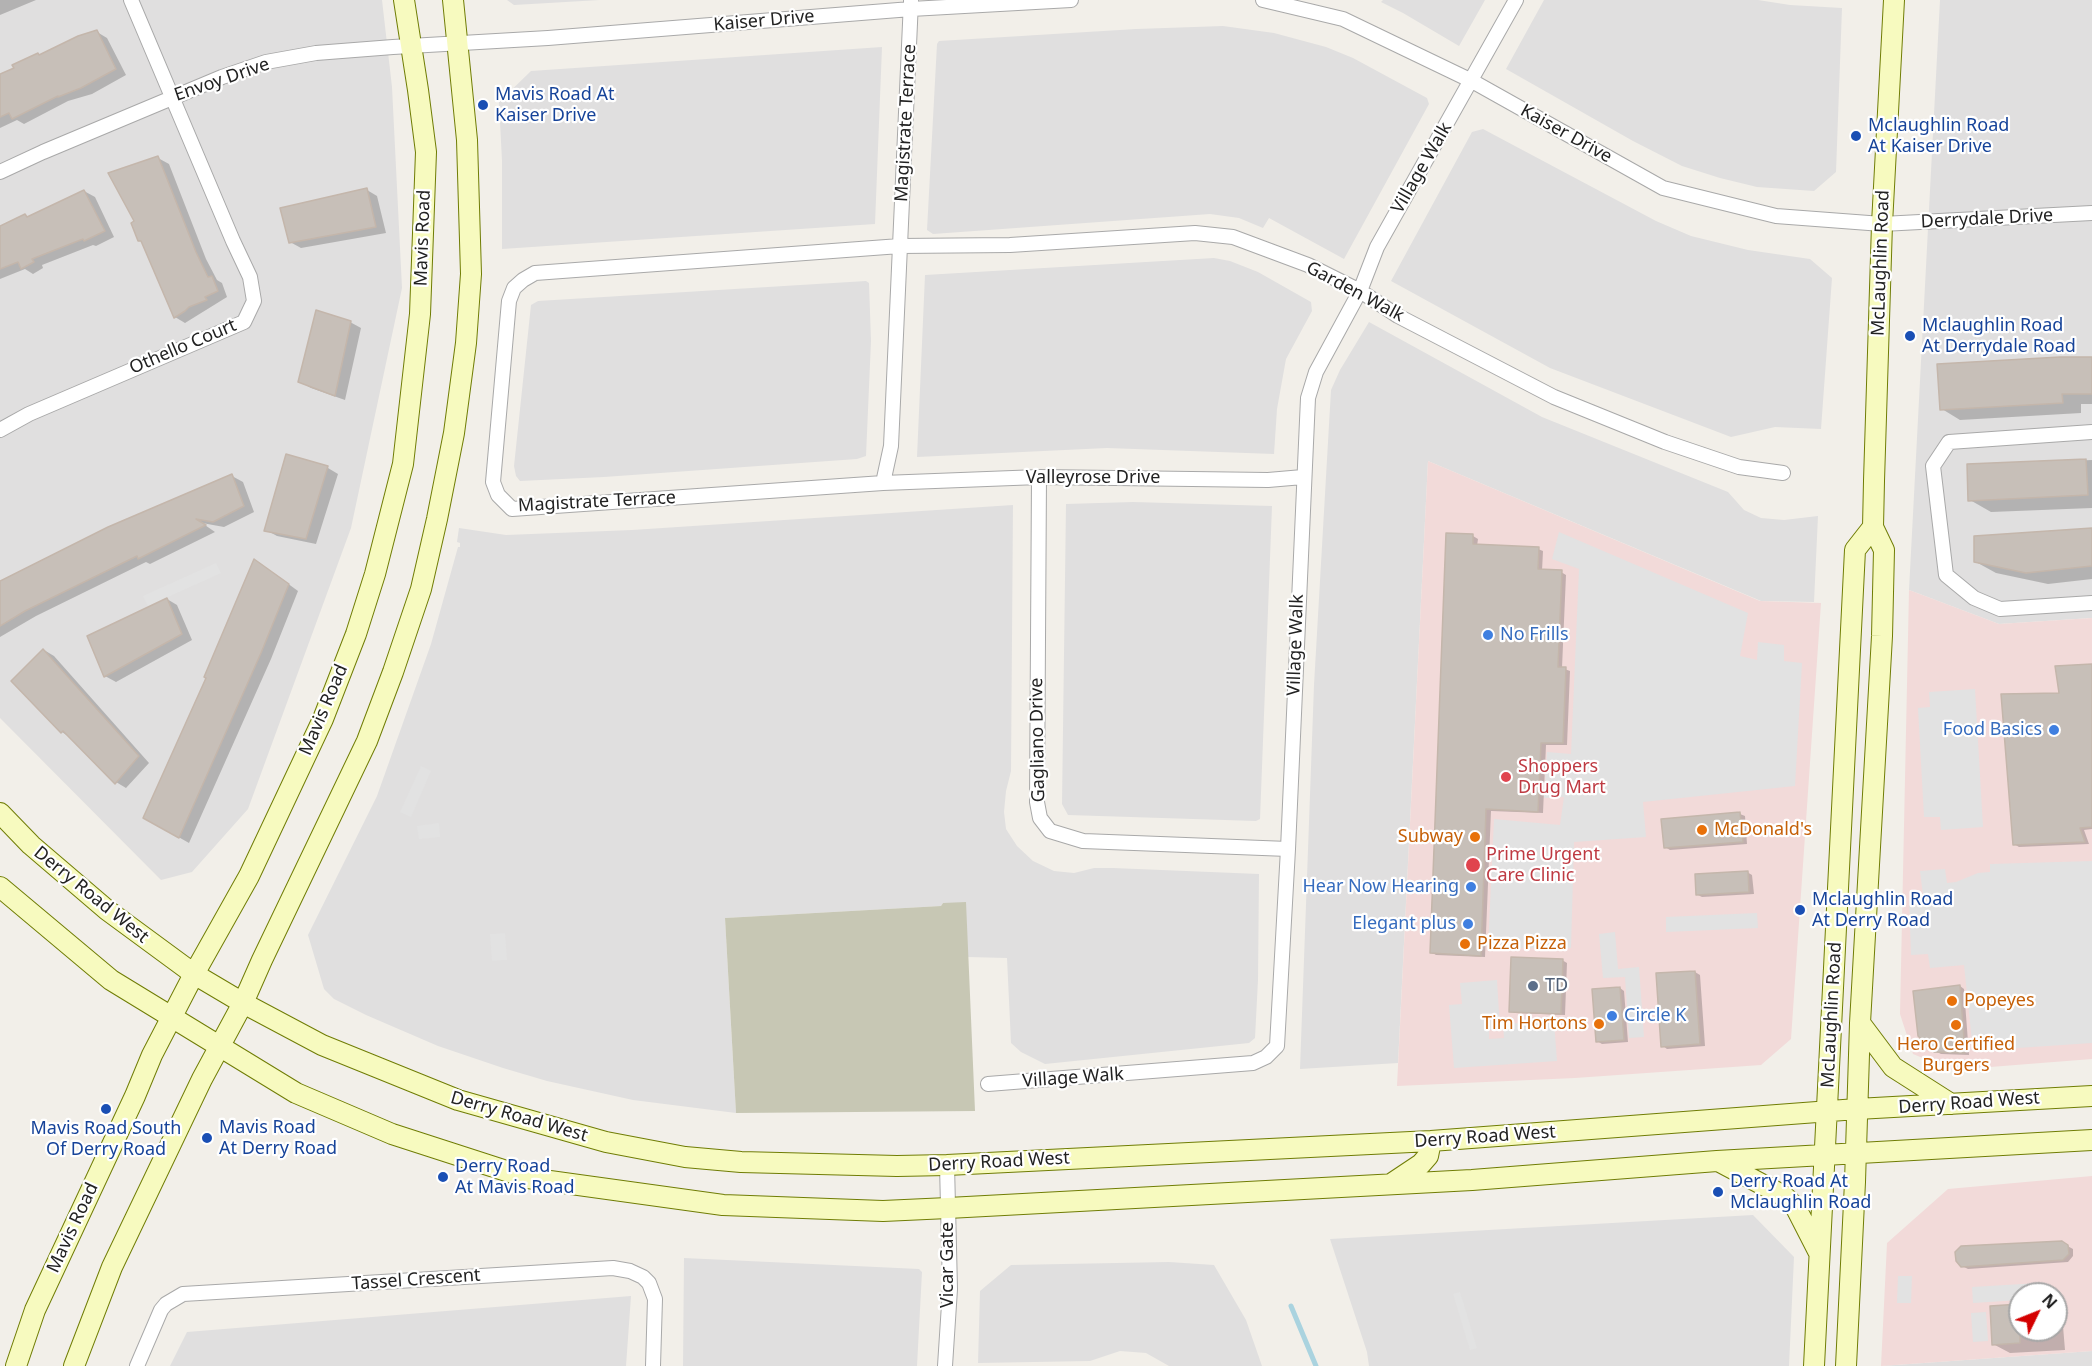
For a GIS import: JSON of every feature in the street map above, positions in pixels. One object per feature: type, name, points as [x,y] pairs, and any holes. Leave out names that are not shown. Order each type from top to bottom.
[{"type":"main road","name":"Mavis Road","points":[[16,1366],[35,1310],[152,1055],[249,876],[323,719],[356,634],[375,574],[403,465],[420,314],[426,152],[404,0]]},
{"type":"main road","points":[[74,1366],[112,1267],[202,1079],[243,1003],[367,741],[421,589],[454,433],[466,343],[471,274],[467,140],[453,0]]},
{"type":"main road","name":"McLaughlin Road","points":[[1846,1366],[1860,1023],[1882,636],[1884,550],[1873,527],[1882,224],[1894,0]]},
{"type":"main road","name":"McLaughlin Road","points":[[1814,1366],[1855,550],[1873,527]]},
{"type":"main road","name":"Derry Road West","points":[[0,813],[31,846],[99,903],[194,974],[322,1046],[458,1100],[606,1142],[685,1157],[741,1162],[947,1165],[1431,1141],[1857,1109],[2092,1096]]},
{"type":"main road","points":[[0,887],[102,973],[171,1018],[296,1093],[445,1153],[528,1178],[723,1205],[883,1211],[948,1208],[1472,1180],[1718,1161],[2092,1140]]},
{"type":"main road","points":[[1860,1023],[1893,1067],[1951,1104]]},
{"type":"main road","points":[[1391,1184],[1428,1156],[1431,1141]]},
{"type":"main road","points":[[1718,1161],[1785,1196],[1796,1208],[1820,1254]]},
{"type":"street","name":"Othello Court","points":[[0,430],[29,414],[244,322],[254,302],[250,276],[232,242],[131,0]]},
{"type":"street","name":"Kaiser Drive","points":[[457,44],[548,38],[911,4],[1071,0]]},
{"type":"street","name":"Kaiser Drive","points":[[1263,0],[1342,19],[1472,81],[1663,188],[1776,216],[1882,224]]},
{"type":"street","name":"Village Walk","points":[[988,1083],[1253,1063],[1266,1057],[1277,1046],[1308,398],[1316,372],[1360,291],[1377,248],[1516,0]]},
{"type":"street","name":"Magistrate Terrace","points":[[900,246],[535,273],[523,280],[514,288],[509,301],[493,482],[498,495],[513,509],[883,483],[891,446],[911,4]]},
{"type":"street","name":"Envoy Drive","points":[[0,172],[171,97],[266,62],[316,53],[457,44]]},
{"type":"street","name":"Derrydale Drive","points":[[1882,224],[2092,213]]},
{"type":"street","name":"Garden Walk","points":[[900,246],[1010,245],[1195,233],[1233,237],[1308,266],[1360,291],[1398,316],[1554,397],[1665,442],[1738,467],[1783,473]]},
{"type":"street","points":[[2092,432],[1948,442],[1933,466],[1946,574],[1974,598],[2000,609],[2092,603]]},
{"type":"street","name":"Valleyrose Drive","points":[[883,483],[1039,477],[1268,480],[1303,477]]},
{"type":"street","name":"Gagliano Drive","points":[[1039,477],[1037,802],[1040,818],[1050,831],[1083,841],[1288,849]]},
{"type":"street","name":"Vicar Gate","points":[[945,1366],[950,1289],[947,1165]]},
{"type":"street","name":"Tassel Crescent","points":[[137,1366],[161,1310],[166,1304],[183,1294],[613,1268],[630,1271],[643,1277],[649,1283],[655,1299],[653,1366]]},
{"type":"shaded area","points":[[0,0],[382,0],[392,87],[402,288],[351,528],[248,809],[192,872],[161,880],[0,718]]},
{"type":"shaded area","points":[[507,0],[600,0],[514,5]]},
{"type":"shaded area","points":[[1383,0],[1485,0],[1459,46],[1381,2]]},
{"type":"shaded area","points":[[1544,0],[1758,0],[1790,5],[1842,8],[1836,172],[1814,191],[1757,187],[1720,178],[1682,166],[1506,69]]},
{"type":"shaded area","points":[[1940,0],[2092,0],[2092,618],[1999,624],[1909,590]]},
{"type":"shaded area","points":[[1223,26],[1274,33],[1326,47],[1353,58],[1427,98],[1429,104],[1344,259],[1269,218],[1263,228],[1239,218],[1210,214],[933,234],[927,230],[937,44],[939,41]]},
{"type":"shaded area","points":[[882,47],[875,224],[502,249],[499,102],[531,71]]},
{"type":"shaded area","points":[[1483,129],[1656,221],[1691,236],[1748,250],[1810,259],[1832,278],[1821,429],[1775,427],[1731,437],[1550,368],[1391,281],[1472,132]]},
{"type":"shaded area","points":[[1214,258],[1230,261],[1258,272],[1311,302],[1312,311],[1286,359],[1277,409],[1274,454],[1107,448],[917,457],[925,275]]},
{"type":"shaded area","points":[[866,281],[869,283],[871,341],[866,456],[857,459],[604,477],[520,481],[516,476],[514,466],[531,305],[538,301]]},
{"type":"shaded area","points":[[1369,322],[1542,417],[1728,492],[1744,510],[1761,518],[1784,520],[1818,516],[1814,602],[1761,601],[1428,461],[1398,1063],[1300,1069],[1314,685],[1331,390],[1340,370]]},
{"type":"shaded area","points":[[1428,461],[1760,601],[1821,603],[1791,1039],[1761,1065],[1575,1078],[1397,1086]]},
{"type":"shaded area","points":[[1133,502],[1272,506],[1260,819],[1256,821],[1068,815],[1062,804],[1066,504]]},
{"type":"shaded area","points":[[1013,505],[1011,771],[1004,812],[1006,829],[1017,846],[1033,861],[1054,871],[1074,873],[1094,868],[1113,868],[1259,874],[1255,1038],[1249,1043],[1045,1064],[1021,1052],[1011,1043],[1007,958],[968,957],[943,903],[941,906],[725,918],[736,1113],[633,1100],[547,1081],[503,1068],[438,1046],[366,1015],[334,999],[324,989],[308,935],[377,796],[431,644],[458,547],[460,547],[460,543],[457,542],[459,528],[506,535],[632,530]]},
{"type":"shaded area","points":[[1559,532],[1748,613],[1740,656],[1757,660],[1758,642],[1784,645],[1784,661],[1802,663],[1795,786],[1643,802],[1646,837],[1574,842],[1571,948],[1488,948],[1494,819],[1560,825],[1564,797],[1544,798],[1547,752],[1571,754],[1579,569],[1552,559]]},
{"type":"shaded area","points":[[216,563],[221,573],[148,606],[143,596]]},
{"type":"shaded area","points":[[1909,590],[1999,624],[2092,618],[2092,1059],[1952,1070],[1913,1054],[1900,1014]]},
{"type":"shaded area","points":[[1975,689],[1983,827],[1941,830],[1940,817],[1924,817],[1918,708],[1930,707],[1929,692]]},
{"type":"shaded area","points":[[421,766],[431,771],[411,817],[400,812]]},
{"type":"shaded area","points":[[439,823],[440,837],[419,839],[417,826]]},
{"type":"shaded area","points":[[2092,861],[2092,1043],[1973,1051],[1964,965],[1930,968],[1928,954],[1911,955],[1909,898],[1923,895],[1920,871],[1945,869],[1947,883],[1956,882],[1978,873],[1990,872],[1990,864]]},
{"type":"shaded area","points":[[966,902],[975,1111],[736,1113],[725,918],[941,906],[943,903]]},
{"type":"shaded area","points":[[1757,913],[1758,928],[1666,932],[1666,917]]},
{"type":"shaded area","points":[[1615,932],[1618,969],[1639,967],[1644,1037],[1629,1038],[1625,977],[1603,978],[1599,934]]},
{"type":"shaded area","points":[[505,933],[507,960],[492,961],[490,934]]},
{"type":"shaded area","points":[[1497,980],[1500,1029],[1489,1030],[1489,1039],[1504,1038],[1503,1024],[1554,1021],[1557,1061],[1454,1068],[1449,1005],[1462,1004],[1460,983]]},
{"type":"shaded area","points":[[2092,1176],[2092,1351],[1881,1366],[1887,1243],[1948,1189]]},
{"type":"shaded area","points":[[1753,1215],[1794,1257],[1789,1366],[1369,1366],[1367,1352],[1330,1239]]},
{"type":"shaded area","points":[[684,1258],[919,1269],[922,1272],[917,1366],[683,1366]]},
{"type":"shaded area","points":[[1169,1262],[1214,1265],[1246,1320],[1262,1366],[1169,1366],[1146,1353],[1120,1351],[1090,1361],[978,1363],[980,1291],[1011,1265]]},
{"type":"shaded area","points":[[1898,1276],[1912,1276],[1911,1303],[1897,1303]]},
{"type":"shaded area","points":[[2008,1285],[2008,1301],[1973,1303],[1972,1287]]},
{"type":"shaded area","points":[[1460,1292],[1477,1348],[1470,1350],[1453,1294]]},
{"type":"shaded area","points":[[631,1296],[626,1366],[170,1366],[187,1332]]},
{"type":"shaded area","points":[[1986,1312],[1988,1341],[1973,1342],[1971,1313]]},
{"type":"shaded area","points":[[2092,1351],[2092,1366],[1881,1366]]},
{"type":"building","points":[[97,30],[116,69],[81,88],[58,96],[12,119],[9,113],[0,117],[0,74],[14,68],[12,65],[38,53],[39,55],[78,36]]},
{"type":"building","points":[[158,156],[196,252],[208,277],[212,276],[218,291],[205,297],[207,300],[189,307],[174,318],[141,241],[138,241],[131,223],[134,221],[108,173]]},
{"type":"building","points":[[367,188],[376,227],[289,243],[280,208]]},
{"type":"building","points":[[84,190],[105,231],[84,241],[83,239],[32,259],[34,262],[21,269],[18,262],[0,269],[0,226],[25,214],[27,217]]},
{"type":"building","points":[[316,310],[351,321],[335,396],[298,382]]},
{"type":"building","points":[[2092,357],[2092,394],[2062,394],[2063,403],[1940,410],[1937,364]]},
{"type":"building","points":[[286,454],[328,466],[306,539],[264,531]]},
{"type":"building","points":[[2086,459],[2088,495],[1968,501],[1967,464]]},
{"type":"building","points":[[232,474],[244,506],[213,522],[196,519],[206,525],[138,559],[137,556],[25,611],[0,626],[0,581],[108,527]]},
{"type":"building","points":[[2092,528],[2092,566],[2026,573],[1974,562],[1974,536]]},
{"type":"building","points":[[1446,533],[1473,534],[1473,544],[1539,547],[1538,569],[1562,570],[1558,667],[1566,667],[1563,743],[1541,743],[1538,812],[1486,809],[1481,956],[1430,953]]},
{"type":"building","points":[[254,559],[289,584],[179,838],[143,818],[206,678],[204,677]]},
{"type":"building","points":[[167,598],[182,634],[104,677],[87,636]]},
{"type":"building","points":[[43,649],[139,756],[115,784],[11,681]]},
{"type":"building","points":[[2092,664],[2092,827],[2080,828],[2085,842],[2013,845],[2001,694],[2059,693],[2055,666]]},
{"type":"building","name":"McDonald's","points":[[1740,812],[1743,842],[1664,848],[1661,819]]},
{"type":"building","points":[[1748,871],[1749,892],[1696,895],[1695,874]]},
{"type":"building","points":[[1511,957],[1563,959],[1561,1014],[1509,1012]]},
{"type":"building","points":[[1695,971],[1700,1044],[1661,1047],[1656,973]]},
{"type":"building","points":[[1960,985],[1965,1053],[1934,1052],[1918,1036],[1913,991]]},
{"type":"building","points":[[1620,987],[1624,1040],[1596,1042],[1592,989]]},
{"type":"building","points":[[2062,1241],[2068,1245],[2069,1254],[2063,1260],[1961,1267],[1956,1261],[1955,1252],[1961,1246]]},
{"type":"building","points":[[2008,1305],[2008,1342],[2020,1343],[1992,1345],[1990,1306]]},
{"type":"waterway","points":[[1291,1306],[1316,1366]]},
{"type":"place","name":"Mavis Road At Kaiser Drive","points":[[483,105]]},
{"type":"place","name":"Mclaughlin Road At Kaiser Drive","points":[[1856,136]]},
{"type":"place","name":"Mclaughlin Road At Derrydale Road","points":[[1910,336]]},
{"type":"place","name":"No Frills","points":[[1488,635]]},
{"type":"place","name":"Food Basics","points":[[2054,730]]},
{"type":"place","name":"Shoppers Drug Mart","points":[[1506,777]]},
{"type":"place","name":"McDonald's","points":[[1702,830]]},
{"type":"place","name":"Subway","points":[[1475,837]]},
{"type":"place","name":"Prime Urgent Care Clinic","points":[[1473,865]]},
{"type":"place","name":"Hear Now Hearing","points":[[1471,887]]},
{"type":"place","name":"Mclaughlin Road At Derry Road","points":[[1800,910]]},
{"type":"place","name":"Elegant plus","points":[[1468,924]]},
{"type":"place","name":"Pizza Pizza","points":[[1465,944]]},
{"type":"place","name":"TD","points":[[1533,986]]},
{"type":"place","name":"Popeyes","points":[[1952,1001]]},
{"type":"place","name":"Circle K","points":[[1612,1016]]},
{"type":"place","name":"Tim Hortons","points":[[1599,1024]]},
{"type":"place","name":"Hero Certified Burgers","points":[[1956,1025]]},
{"type":"place","name":"Mavis Road South Of Derry Road","points":[[106,1109]]},
{"type":"place","name":"Mavis Road At Derry Road","points":[[207,1138]]},
{"type":"place","name":"Derry Road At Mavis Road","points":[[443,1177]]},
{"type":"place","name":"Derry Road At Mclaughlin Road","points":[[1718,1192]]}]
